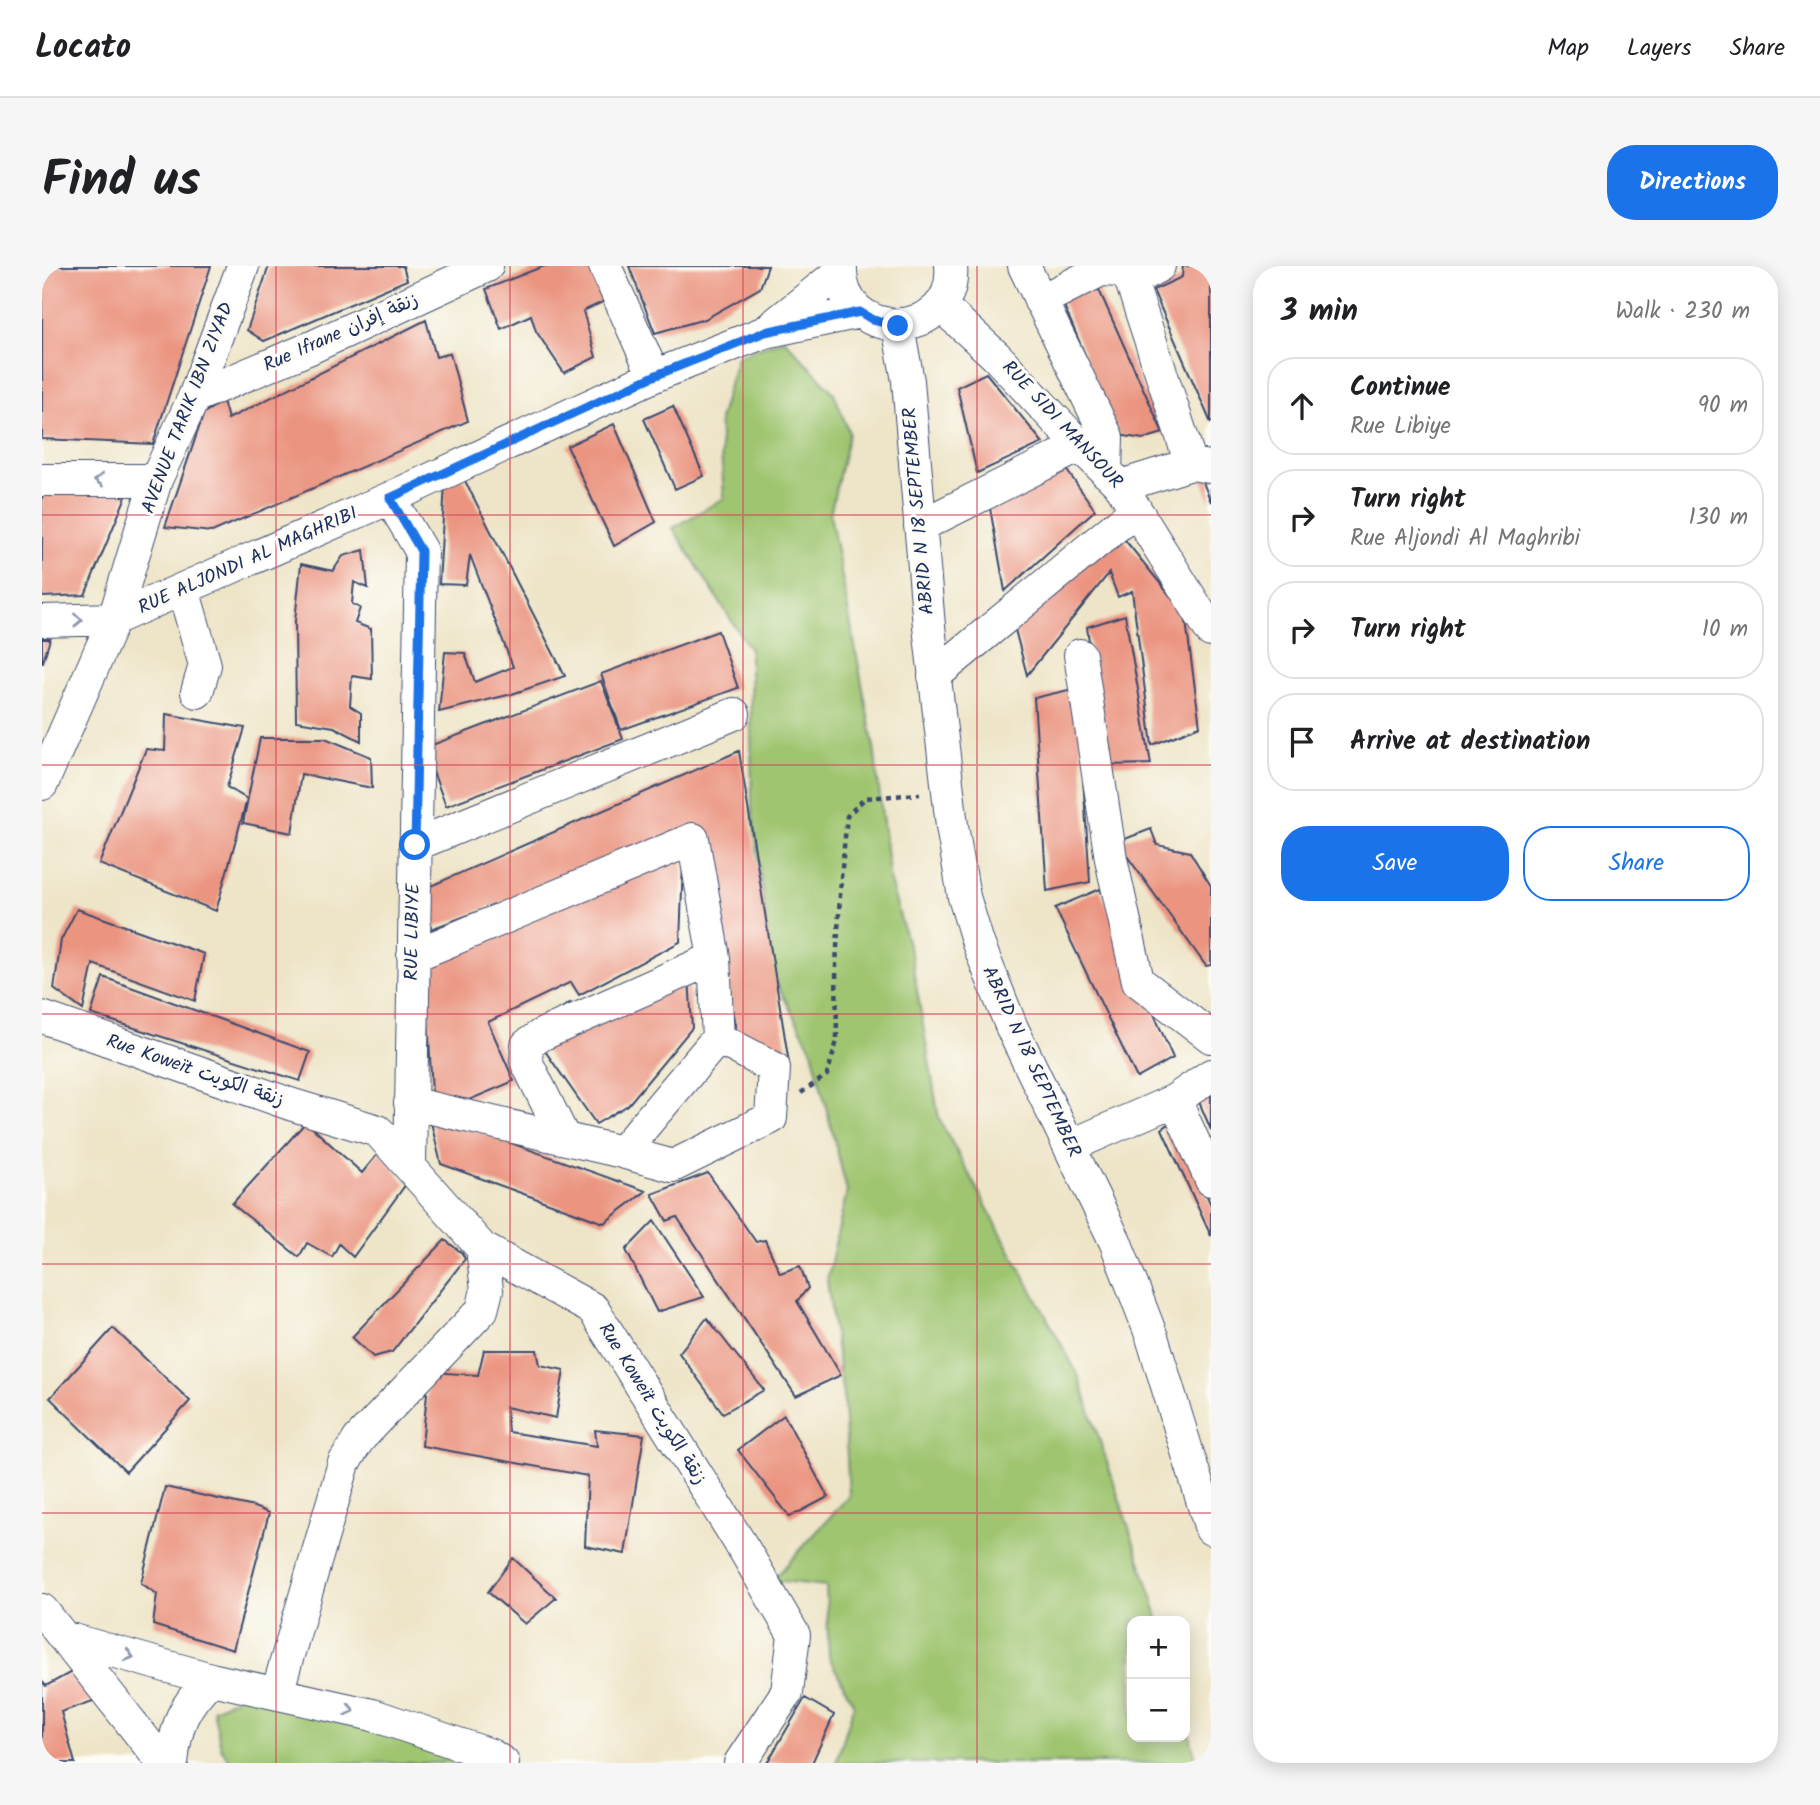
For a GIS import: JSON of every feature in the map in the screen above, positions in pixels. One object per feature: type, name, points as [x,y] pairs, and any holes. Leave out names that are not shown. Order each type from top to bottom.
[{"type":"street","name":"AVENUE TARIK IBN ZIYAD","points":[[42,784],[114,619],[156,480],[194,397],[243,266]]},
{"type":"street","name":"Rue Ifrane زنقة إفران","points":[[194,397],[310,348],[487,266]]},
{"type":"street","points":[[605,266],[654,376]]},
{"type":"street","points":[[841,268],[843,286],[860,312],[873,320],[898,326],[916,322],[940,305],[948,290],[951,266]]},
{"type":"street","points":[[1024,266],[1107,437],[1121,489]]},
{"type":"street","points":[[1130,281],[1158,266]]},
{"type":"street","name":"RUE ALJONDI AL MAGHRIBI","points":[[765,332],[841,268]]},
{"type":"street","points":[[934,676],[1121,489],[1201,466],[1130,281],[1122,271],[1101,270],[1040,301]]},
{"type":"street","name":"RUE SIDI MANSOUR","points":[[940,305],[996,356],[1121,489],[1211,631]]},
{"type":"street","name":"RUE ALJONDI AL MAGHRIBI","points":[[114,619],[390,498],[654,376],[765,332],[860,312]]},
{"type":"street","name":"ABRID N 18 SEPTEMBER","points":[[898,326],[908,381],[934,676],[964,897],[978,943],[1012,1028],[1115,1241],[1152,1337],[1211,1529]]},
{"type":"street","points":[[920,526],[1080,446]]},
{"type":"street","points":[[42,480],[156,480]]},
{"type":"street","name":"RUE LIBIYE","points":[[390,498],[421,551],[410,1164]]},
{"type":"street","points":[[183,589],[205,664],[198,692]]},
{"type":"street","points":[[42,621],[114,619]]},
{"type":"street","points":[[1080,654],[1111,859],[1138,981],[1211,1037]]},
{"type":"street","points":[[415,845],[734,714]]},
{"type":"street","points":[[413,956],[693,839],[714,958],[718,1038],[622,1152]]},
{"type":"street","points":[[564,1139],[526,1061],[527,1045],[541,1034],[714,958]]},
{"type":"street","name":"Rue Koweït زنقة الكويت","points":[[42,1017],[290,1104],[378,1131],[482,1248],[593,1309],[745,1551],[794,1635],[787,1692],[740,1763]]},
{"type":"street","points":[[410,1103],[673,1166],[771,1118],[774,1068],[718,1038]]},
{"type":"street","points":[[1070,1146],[1175,1100],[1211,1075]]},
{"type":"street","points":[[1175,1100],[1211,1180]]},
{"type":"street","points":[[277,1693],[344,1463],[359,1439],[482,1310],[488,1290],[482,1248]]},
{"type":"street","points":[[42,1610],[163,1763]]},
{"type":"street","points":[[63,1637],[211,1679],[373,1716],[491,1755],[503,1763]]},
{"type":"street","points":[[172,1763],[177,1726],[192,1698],[211,1679]]},
{"type":"path","points":[[771,1118],[827,1075],[836,1041],[838,927],[847,816],[865,798],[948,793]]},
{"type":"green space","points":[[784,339],[834,393],[849,433],[830,514],[874,747],[890,882],[911,955],[939,1119],[1078,1375],[1153,1600],[1158,1616],[1127,1616],[1127,1742],[1190,1742],[1190,1736],[1197,1763],[836,1763],[854,1705],[829,1657],[826,1586],[773,1580],[849,1496],[844,1403],[827,1280],[847,1191],[812,1050],[773,977],[752,808],[750,650],[673,528],[724,498],[719,420],[737,356]]},
{"type":"green space","points":[[245,1694],[451,1754],[461,1763],[232,1763],[221,1748],[213,1709]]},
{"type":"building","points":[[42,266],[211,266],[153,444],[42,439]]},
{"type":"building","points":[[269,266],[403,266],[407,280],[264,341],[247,330]]},
{"type":"building","points":[[544,266],[591,266],[605,301],[583,311],[596,357],[564,373],[536,331],[531,315],[501,329],[486,289]]},
{"type":"building","points":[[629,266],[768,266],[760,288],[705,319],[655,333]]},
{"type":"building","points":[[1183,266],[1211,266],[1211,423],[1153,290],[1182,277]]},
{"type":"building","points":[[1095,281],[1163,433],[1143,439],[1119,435],[1059,294]]},
{"type":"building","points":[[426,320],[436,357],[450,353],[468,421],[212,532],[165,527],[204,413],[223,401],[228,419]]},
{"type":"building","points":[[986,373],[1043,443],[977,473],[957,387]]},
{"type":"building","points":[[673,406],[704,476],[675,489],[644,419]]},
{"type":"building","points":[[614,424],[656,522],[614,546],[567,446]]},
{"type":"building","points":[[1056,455],[1095,510],[1005,591],[988,497]]},
{"type":"building","points":[[1200,475],[1211,476],[1211,502]]},
{"type":"building","points":[[463,477],[565,676],[512,694],[439,712],[445,652],[465,653],[475,682],[513,667],[470,555],[466,585],[439,584],[445,484]]},
{"type":"building","points":[[132,482],[85,595],[42,597],[42,483]]},
{"type":"building","points":[[1112,524],[1185,614],[1200,726],[1152,745],[1132,591],[1118,597],[1109,573],[1027,675],[1013,622]]},
{"type":"building","points":[[364,550],[368,588],[354,582],[352,604],[360,608],[355,623],[371,629],[372,679],[352,676],[350,706],[361,713],[361,741],[334,727],[296,721],[295,621],[301,564],[333,571],[343,556]]},
{"type":"building","points":[[1125,615],[1151,764],[1106,765],[1087,627]]},
{"type":"building","points":[[718,631],[738,688],[621,730],[601,674]]},
{"type":"building","points":[[42,639],[50,639],[43,662],[42,662]]},
{"type":"building","points":[[601,681],[623,739],[446,806],[424,748]]},
{"type":"building","points":[[1077,688],[1090,882],[1047,891],[1034,698]]},
{"type":"building","points":[[166,714],[245,728],[227,787],[247,799],[216,911],[99,864],[146,749],[165,751]]},
{"type":"building","points":[[260,738],[325,738],[371,757],[372,788],[301,774],[292,833],[243,823]]},
{"type":"building","points":[[739,751],[789,1063],[739,1045],[697,830],[431,929],[426,888]]},
{"type":"building","points":[[1151,829],[1157,845],[1190,852],[1211,886],[1211,965],[1206,966],[1117,842]]},
{"type":"building","points":[[671,855],[683,863],[680,942],[579,995],[571,982],[488,1022],[514,1081],[469,1100],[432,1094],[425,959]]},
{"type":"building","points":[[1100,889],[1173,1058],[1137,1078],[1055,908]]},
{"type":"building","points":[[77,909],[204,954],[195,1001],[93,964],[83,1010],[54,989],[61,940]]},
{"type":"building","points":[[688,958],[692,1028],[628,1105],[596,1124],[545,1051],[525,1031],[570,1003],[576,1014]]},
{"type":"building","points":[[103,977],[310,1052],[300,1081],[91,1014]]},
{"type":"building","points":[[1211,1089],[1211,1130],[1197,1097]]},
{"type":"building","points":[[429,1114],[646,1191],[604,1223],[441,1164]]},
{"type":"building","points":[[1173,1120],[1211,1205],[1211,1236],[1162,1129]]},
{"type":"building","points":[[306,1122],[362,1173],[380,1151],[406,1184],[353,1257],[339,1244],[332,1257],[307,1243],[299,1257],[232,1204]]},
{"type":"building","points":[[708,1173],[756,1242],[765,1240],[780,1273],[800,1266],[808,1288],[797,1301],[841,1375],[796,1396],[677,1217],[667,1221],[652,1194]]},
{"type":"building","points":[[654,1221],[704,1297],[657,1312],[626,1250]]},
{"type":"building","points":[[445,1240],[462,1253],[465,1259],[392,1352],[373,1357],[352,1337]]},
{"type":"building","points":[[707,1318],[764,1390],[723,1413],[679,1353]]},
{"type":"building","points":[[113,1328],[190,1401],[126,1472],[50,1398]]},
{"type":"building","points":[[484,1350],[537,1350],[540,1365],[564,1370],[556,1418],[506,1407],[508,1432],[597,1446],[595,1430],[644,1435],[625,1554],[585,1546],[588,1476],[422,1446],[429,1372],[478,1375]]},
{"type":"building","points":[[784,1415],[828,1497],[790,1517],[738,1450]]},
{"type":"building","points":[[165,1487],[254,1507],[269,1513],[233,1650],[153,1625],[157,1594],[141,1583]]},
{"type":"building","points":[[513,1558],[556,1598],[525,1624],[488,1592]]},
{"type":"building","points":[[75,1670],[96,1700],[61,1712],[75,1763],[42,1763],[42,1681],[46,1686]]},
{"type":"building","points":[[805,1698],[834,1715],[812,1763],[767,1763]]},
{"type":"route","points":[[415,845],[421,551],[390,498],[654,376],[765,332],[860,312],[873,320],[898,326]]}]
